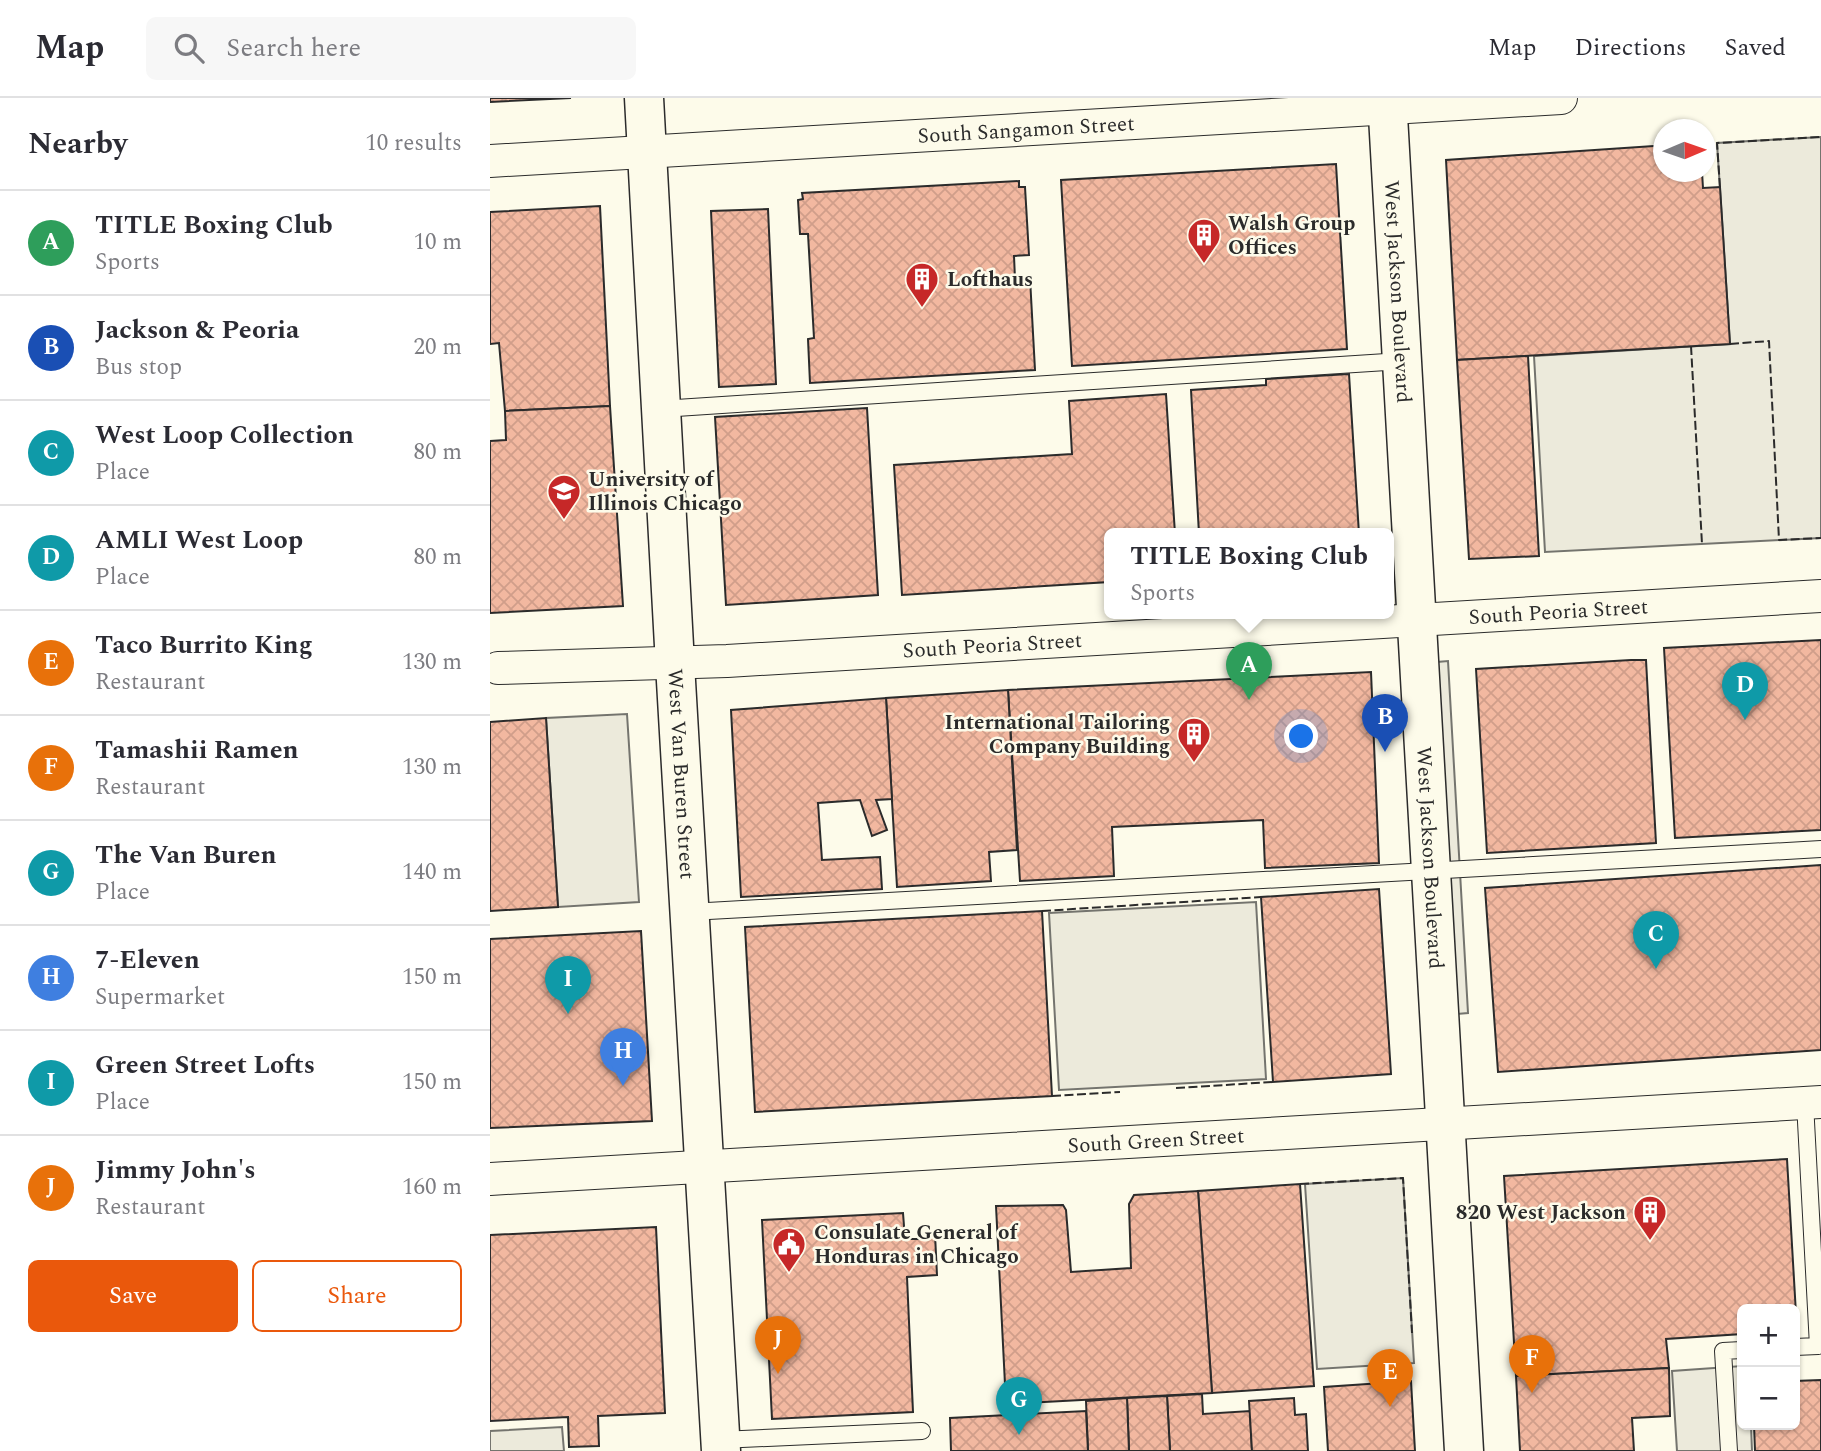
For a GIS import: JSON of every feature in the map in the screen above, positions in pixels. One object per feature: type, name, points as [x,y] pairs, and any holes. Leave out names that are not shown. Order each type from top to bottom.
[{"type":"street","name":"West Van Buren Street","points":[[644,98],[721,1446]]},
{"type":"street","name":"South Sangamon Street","points":[[490,161],[1293,106],[1561,98]]},
{"type":"street","name":"West Jackson Boulevard","points":[[1387,103],[1464,1451]]},
{"type":"street","name":"South Peoria Street","points":[[498,668],[675,664],[1821,596]]},
{"type":"street","name":"South Green Street","points":[[490,1179],[1813,1102]]},
{"type":"lane","points":[[661,409],[1402,361]]},
{"type":"lane","points":[[690,912],[1821,849]]},
{"type":"lane","points":[[1800,1347],[1818,1346],[1813,1102]]},
{"type":"lane","points":[[1729,1451],[1723,1351],[1737,1350]]},
{"type":"lane","points":[[721,1446],[922,1431]]},
{"type":"shaded area","points":[[1821,137],[1821,538],[1545,552],[1534,356],[1730,344],[1717,143]]},
{"type":"shaded area","points":[[1448,661],[1468,1013],[1457,1014],[1437,662]]},
{"type":"shaded area","points":[[627,714],[639,902],[558,907],[546,718]]},
{"type":"shaded area","points":[[1256,902],[1266,1079],[1059,1090],[1049,913]]},
{"type":"shaded area","points":[[1403,1178],[1414,1363],[1317,1369],[1305,1184]]},
{"type":"shaded area","points":[[1737,1366],[1737,1430],[1751,1430],[1752,1451],[1677,1451],[1672,1371]]},
{"type":"shaded area","points":[[562,1427],[564,1451],[490,1451],[490,1431]]},
{"type":"building","points":[[490,98],[571,98],[490,102]]},
{"type":"building","points":[[1653,146],[1653,182],[1703,182],[1703,188],[1720,187],[1730,344],[1457,360],[1446,160]]},
{"type":"building","name":"Walsh Group Offices","points":[[1336,164],[1347,349],[1072,366],[1061,180]]},
{"type":"building","name":"Lofthaus","points":[[1019,181],[1019,187],[1025,187],[1029,255],[1014,256],[1015,279],[1030,278],[1035,370],[810,383],[808,339],[814,338],[808,234],[800,234],[798,200],[803,199],[802,193]]},
{"type":"building","points":[[600,206],[610,406],[505,411],[499,343],[490,344],[490,212]]},
{"type":"building","points":[[768,209],[776,384],[719,387],[711,211]]},
{"type":"building","points":[[1528,356],[1539,556],[1469,559],[1457,360]]},
{"type":"building","points":[[1349,374],[1359,528],[1199,528],[1191,390],[1266,385],[1266,379]]},
{"type":"building","points":[[1166,394],[1175,528],[1104,528],[1104,582],[902,595],[894,465],[1072,454],[1069,401]]},
{"type":"building","name":"University of Illinois Chicago","points":[[610,406],[623,606],[490,613],[490,441],[506,440],[505,411]]},
{"type":"building","points":[[867,408],[878,595],[726,605],[715,417]]},
{"type":"building","points":[[1821,640],[1821,830],[1675,838],[1664,648]]},
{"type":"building","points":[[1646,660],[1656,843],[1487,853],[1476,669]]},
{"type":"building","name":"International Tailoring Company Building","points":[[1371,672],[1379,863],[1265,868],[1263,820],[1112,827],[1114,876],[1020,881],[1008,690]]},
{"type":"building","points":[[1008,690],[1017,850],[989,852],[991,881],[897,887],[886,698]]},
{"type":"building","points":[[886,698],[892,799],[876,800],[887,830],[872,836],[860,800],[818,803],[822,860],[880,857],[882,889],[741,897],[731,710]]},
{"type":"building","points":[[546,718],[558,907],[490,911],[490,722]]},
{"type":"building","points":[[1821,865],[1821,1050],[1498,1072],[1485,888]]},
{"type":"building","points":[[1379,889],[1391,1074],[1273,1082],[1261,897]]},
{"type":"building","points":[[1042,911],[1052,1096],[755,1112],[745,927]]},
{"type":"building","points":[[641,931],[652,1121],[490,1128],[490,939]]},
{"type":"building","name":"820 West Jackson","points":[[1787,1159],[1795,1304],[1737,1304],[1737,1334],[1666,1339],[1669,1368],[1516,1376],[1504,1176]]},
{"type":"building","points":[[1300,1184],[1314,1386],[1212,1393],[1198,1191]]},
{"type":"building","points":[[1198,1191],[1212,1393],[1006,1404],[996,1206],[1063,1205],[1066,1210],[1071,1272],[1131,1268],[1129,1204],[1134,1195]]},
{"type":"building","points":[[903,1213],[905,1239],[918,1239],[918,1234],[935,1234],[937,1275],[907,1277],[913,1412],[772,1419],[762,1220]]},
{"type":"building","points":[[656,1227],[665,1413],[598,1416],[599,1446],[569,1447],[568,1417],[490,1421],[490,1235]]},
{"type":"building","points":[[1669,1368],[1670,1416],[1632,1418],[1634,1451],[1520,1451],[1516,1376]]},
{"type":"building","points":[[1821,1380],[1821,1451],[1755,1451],[1754,1430],[1800,1430],[1800,1381]]},
{"type":"building","points":[[1411,1381],[1415,1451],[1328,1451],[1324,1387]]},
{"type":"building","points":[[1202,1394],[1203,1414],[1250,1411],[1252,1451],[1170,1451],[1167,1396]]},
{"type":"building","points":[[1167,1396],[1170,1451],[1129,1451],[1127,1398]]},
{"type":"building","points":[[1127,1398],[1129,1451],[1088,1451],[1086,1401]]},
{"type":"building","points":[[1294,1398],[1295,1415],[1306,1414],[1308,1451],[1252,1451],[1249,1401]]},
{"type":"building","points":[[1086,1411],[1088,1451],[951,1451],[950,1418]]},
{"type":"fence","points":[[1720,187],[1717,143],[1821,137]]},
{"type":"fence","points":[[1730,344],[1769,341],[1779,540],[1821,538]]},
{"type":"fence","points":[[1691,346],[1702,544]]},
{"type":"fence","points":[[1042,911],[1261,897]]},
{"type":"fence","points":[[1176,1088],[1273,1082]]},
{"type":"fence","points":[[1052,1096],[1120,1092]]},
{"type":"fence","points":[[1300,1184],[1403,1178],[1412,1333]]},
{"type":"place","name":"Walsh Group Offices","points":[[1204,265]]},
{"type":"place","name":"Lofthaus","points":[[922,309]]},
{"type":"place","name":"University of Illinois Chicago","points":[[564,521]]},
{"type":"place","name":"TITLE Boxing Club","points":[[1249,700]]},
{"type":"place","name":"AMLI West Loop","points":[[1745,720]]},
{"type":"place","name":"Jackson & Peoria","points":[[1385,752]]},
{"type":"place","name":"International Tailoring Company Building","points":[[1194,764]]},
{"type":"place","name":"West Loop Collection","points":[[1656,969]]},
{"type":"place","name":"Green Street Lofts","points":[[568,1014]]},
{"type":"place","name":"7-Eleven","points":[[623,1086]]},
{"type":"place","name":"820 West Jackson","points":[[1650,1242]]},
{"type":"place","name":"Consulate General of Honduras in Chicago","points":[[789,1274]]},
{"type":"place","name":"Jimmy John's","points":[[778,1374]]},
{"type":"place","name":"Tamashii Ramen","points":[[1532,1393]]},
{"type":"place","name":"Taco Burrito King","points":[[1390,1407]]},
{"type":"place","name":"The Van Buren","points":[[1019,1435]]}]
